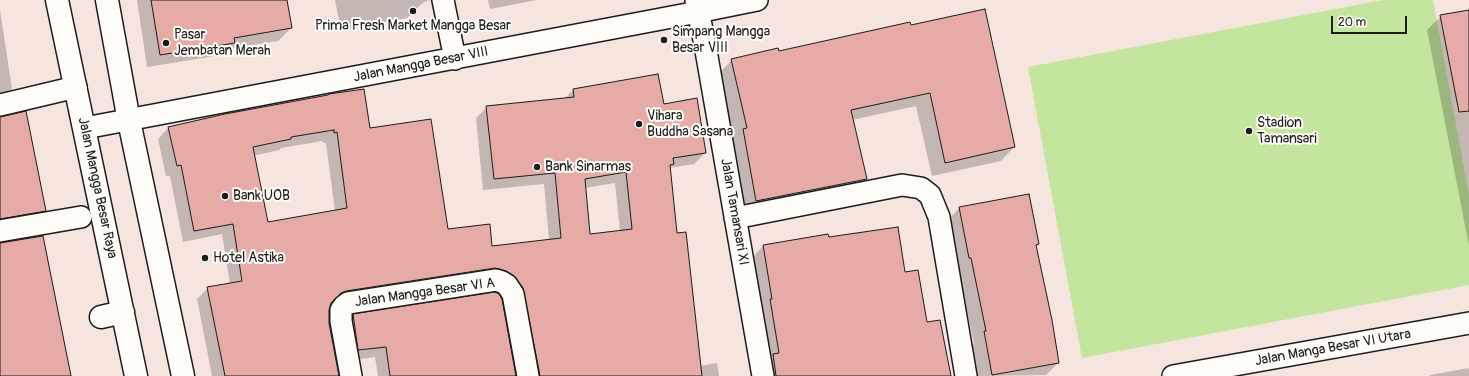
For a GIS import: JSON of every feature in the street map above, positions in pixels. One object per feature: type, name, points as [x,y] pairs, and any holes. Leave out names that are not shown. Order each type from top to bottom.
[{"type":"main road","name":"Jalan Mangga Besar Raya","points":[[57,0],[136,376]]},
{"type":"main road","points":[[106,0],[129,121],[183,376]]},
{"type":"main road","points":[[101,317],[123,312]]},
{"type":"street","points":[[443,0],[455,59]]},
{"type":"street","name":"Jalan Mangga Besar VIII","points":[[85,128],[455,59],[697,6],[757,0]]},
{"type":"street","name":"Jalan Tamansari XI","points":[[697,6],[763,376]]},
{"type":"street","points":[[0,105],[76,87]]},
{"type":"street","points":[[735,218],[902,186],[921,188],[930,195],[939,217],[966,376]]},
{"type":"street","points":[[0,231],[81,217]]},
{"type":"street","name":"Jalan Mangga Besar VI A","points":[[351,376],[341,310],[348,303],[496,280],[507,285],[514,294],[528,376]]},
{"type":"street","name":"Jalan Manga Besar VI Utara","points":[[1173,376],[1469,323]]},
{"type":"green space","name":"Stadion Tamansari","points":[[1383,0],[1433,0],[1469,195],[1469,285],[1082,358],[1028,67]]},
{"type":"building","points":[[151,0],[287,0],[292,28],[234,38],[235,43],[160,55]]},
{"type":"building","points":[[985,9],[1015,147],[945,163],[930,93],[851,110],[867,179],[756,201],[743,129],[747,128],[731,59],[778,48],[779,51],[910,22],[911,25]]},
{"type":"building","points":[[1469,10],[1469,111],[1459,112],[1440,15]]},
{"type":"building","points":[[658,74],[664,104],[697,98],[706,153],[673,158],[674,164],[670,165],[677,233],[686,232],[702,376],[540,376],[523,288],[513,275],[495,268],[341,293],[331,303],[329,310],[329,323],[339,376],[225,376],[207,287],[242,281],[233,224],[194,231],[181,165],[177,166],[168,127],[225,114],[329,94],[364,89],[370,128],[431,119],[448,229],[490,224],[492,246],[561,238],[555,173],[494,179],[486,106],[574,97],[573,89]],"holes":[[[334,130],[334,133],[337,132],[347,208],[268,222],[253,147],[291,139],[291,137]],[[626,172],[632,229],[590,234],[585,179]]]},
{"type":"building","points":[[26,111],[46,211],[0,219],[0,117]]},
{"type":"building","points":[[1029,194],[1039,244],[1036,245],[1052,320],[1059,363],[992,375],[984,331],[986,331],[959,207]]},
{"type":"building","points":[[898,227],[905,272],[918,270],[927,322],[940,320],[951,376],[776,376],[773,354],[779,353],[763,245],[828,234],[829,237]]},
{"type":"building","points":[[43,236],[71,376],[0,376],[0,243]]},
{"type":"building","points":[[495,292],[499,294],[502,299],[516,376],[390,376],[386,347],[358,350],[353,314]]},
{"type":"place","name":"Prima Fresh Market Mangga Besar","points":[[413,11]]},
{"type":"place","name":"Simpang Mangga Besar VIII","points":[[664,40]]},
{"type":"place","name":"Pasar Jembatan Merah","points":[[166,43]]},
{"type":"place","name":"Vihara Buddha Sasana","points":[[639,124]]},
{"type":"place","name":"Stadion Tamansari","points":[[1249,131]]},
{"type":"place","name":"Bank Sinarmas","points":[[537,167]]},
{"type":"place","name":"Bank UOB","points":[[225,196]]},
{"type":"place","name":"Hotel Astika","points":[[205,258]]}]
